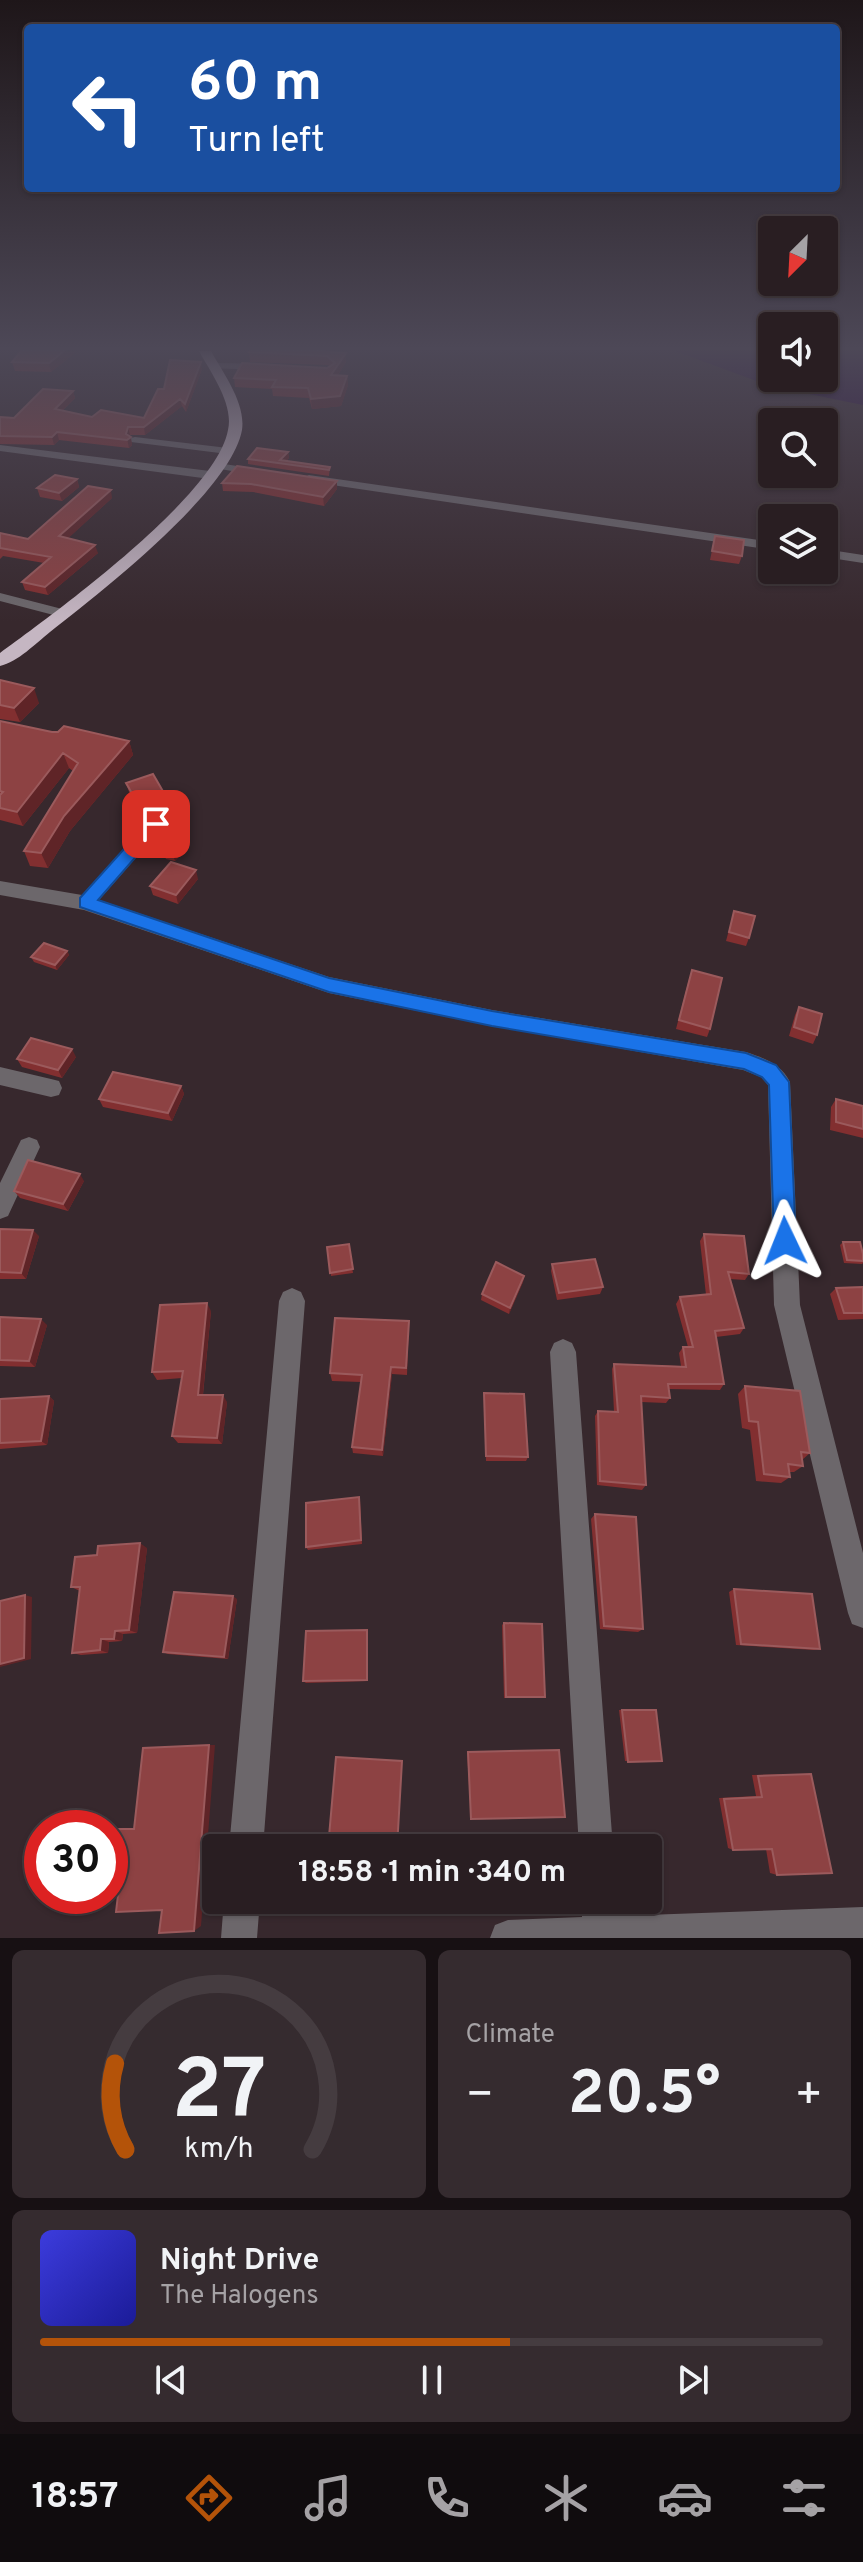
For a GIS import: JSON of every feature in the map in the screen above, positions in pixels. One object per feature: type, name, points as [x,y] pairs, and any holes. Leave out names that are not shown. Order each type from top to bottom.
[{"type":"highway","points":[[0,661],[65,614],[167,521],[214,470],[231,441]]},
{"type":"street","points":[[147,441],[228,451]]},
{"type":"street","points":[[0,448],[280,475]]},
{"type":"street","points":[[294,477],[758,544]]},
{"type":"street","points":[[838,555],[863,559]]},
{"type":"street","points":[[0,597],[65,614]]},
{"type":"street","points":[[86,903],[156,824]]},
{"type":"street","points":[[0,888],[86,903],[329,985],[492,1018],[746,1061],[769,1071],[779,1082],[787,1305],[863,1613]]},
{"type":"street","points":[[0,1076],[51,1088]]},
{"type":"street","points":[[0,1208],[29,1147]]},
{"type":"street","points":[[247,1834],[292,1301]]},
{"type":"street","points":[[563,1352],[595,1834]]},
{"type":"street","points":[[239,1938],[241,1914]]},
{"type":"street","points":[[508,1938],[600,1916],[863,1925]]},
{"type":"building","points":[[257,448],[288,452],[280,460],[330,467],[329,470],[248,459]]},
{"type":"building","points":[[237,466],[337,481],[323,497],[251,484],[222,483]]},
{"type":"building","points":[[55,475],[77,479],[59,493],[37,488]]},
{"type":"building","points":[[88,486],[111,490],[59,536],[95,545],[45,587],[22,582],[51,557],[0,548],[0,533],[28,539]]},
{"type":"building","points":[[715,536],[744,540],[742,556],[712,551]]},
{"type":"building","points":[[0,680],[34,688],[14,708],[0,705]]},
{"type":"building","points":[[0,721],[52,732],[58,732],[64,726],[129,741],[64,816],[41,853],[24,851],[78,763],[63,753],[17,812],[0,808],[3,792],[0,791]]},
{"type":"building","points":[[153,774],[168,800],[141,809],[126,783]]},
{"type":"building","points":[[153,831],[184,838],[172,852],[163,850]]},
{"type":"building","points":[[171,862],[196,870],[176,895],[150,886]]},
{"type":"building","points":[[734,911],[755,916],[749,938],[729,932]]},
{"type":"building","points":[[44,943],[67,951],[55,965],[31,957]]},
{"type":"building","points":[[692,970],[722,978],[710,1029],[679,1020]]},
{"type":"building","points":[[799,1007],[822,1014],[817,1035],[794,1027]]},
{"type":"building","points":[[31,1038],[72,1049],[58,1070],[17,1059]]},
{"type":"building","points":[[113,1072],[181,1086],[168,1113],[99,1099]]},
{"type":"building","points":[[836,1099],[863,1106],[863,1129],[836,1122]]},
{"type":"building","points":[[28,1160],[80,1174],[63,1204],[14,1191]]},
{"type":"building","points":[[0,1229],[33,1230],[21,1273],[0,1272]]},
{"type":"building","points":[[704,1234],[744,1236],[749,1274],[728,1272],[744,1328],[715,1331],[724,1384],[668,1384],[670,1398],[641,1396],[646,1485],[600,1481],[598,1411],[618,1412],[614,1364],[686,1367],[683,1347],[693,1347],[680,1297],[711,1294]]},
{"type":"building","points":[[843,1242],[860,1242],[863,1261],[847,1260]]},
{"type":"building","points":[[349,1244],[353,1269],[330,1273],[327,1247]]},
{"type":"building","points":[[595,1259],[603,1287],[559,1293],[552,1264]]},
{"type":"building","points":[[496,1262],[524,1276],[510,1308],[482,1294]]},
{"type":"building","points":[[863,1287],[863,1313],[844,1313],[836,1288]]},
{"type":"building","points":[[207,1303],[198,1395],[223,1395],[217,1438],[172,1436],[183,1371],[152,1372],[160,1305]]},
{"type":"building","points":[[0,1317],[41,1319],[29,1361],[0,1360]]},
{"type":"building","points":[[335,1318],[409,1321],[406,1368],[391,1367],[382,1450],[352,1447],[362,1375],[330,1373]]},
{"type":"building","points":[[745,1386],[800,1391],[810,1453],[801,1452],[803,1466],[788,1464],[790,1477],[764,1474],[758,1422],[749,1421]]},
{"type":"building","points":[[484,1393],[524,1394],[528,1457],[486,1456]]},
{"type":"building","points":[[49,1396],[41,1441],[0,1443],[0,1399]]},
{"type":"building","points":[[359,1497],[361,1540],[306,1547],[306,1503]]},
{"type":"building","points":[[595,1514],[636,1517],[643,1629],[604,1626]]},
{"type":"building","points":[[140,1543],[129,1630],[115,1631],[114,1639],[101,1639],[100,1650],[72,1653],[80,1587],[71,1587],[75,1557],[97,1555],[98,1546]]},
{"type":"building","points":[[734,1589],[812,1594],[820,1649],[741,1644]]},
{"type":"building","points":[[174,1592],[233,1596],[224,1657],[163,1652]]},
{"type":"building","points":[[25,1595],[24,1658],[0,1664],[0,1601]]},
{"type":"building","points":[[504,1623],[542,1624],[545,1697],[506,1697]]},
{"type":"building","points":[[367,1630],[367,1680],[303,1681],[306,1631]]},
{"type":"building","points":[[622,1710],[656,1710],[662,1761],[628,1762]]},
{"type":"building","points":[[209,1745],[194,1931],[159,1933],[162,1910],[128,1911],[128,1829],[134,1829],[143,1748]]},
{"type":"building","points":[[559,1750],[565,1817],[471,1819],[468,1752]]},
{"type":"building","points":[[336,1757],[402,1761],[398,1834],[329,1834]]},
{"type":"building","points":[[811,1774],[832,1873],[777,1875],[772,1849],[733,1850],[724,1799],[762,1797],[758,1776]]},
{"type":"route","points":[[156,824],[86,903],[329,985],[492,1018],[746,1061],[769,1071],[779,1082],[785,1241]]}]
